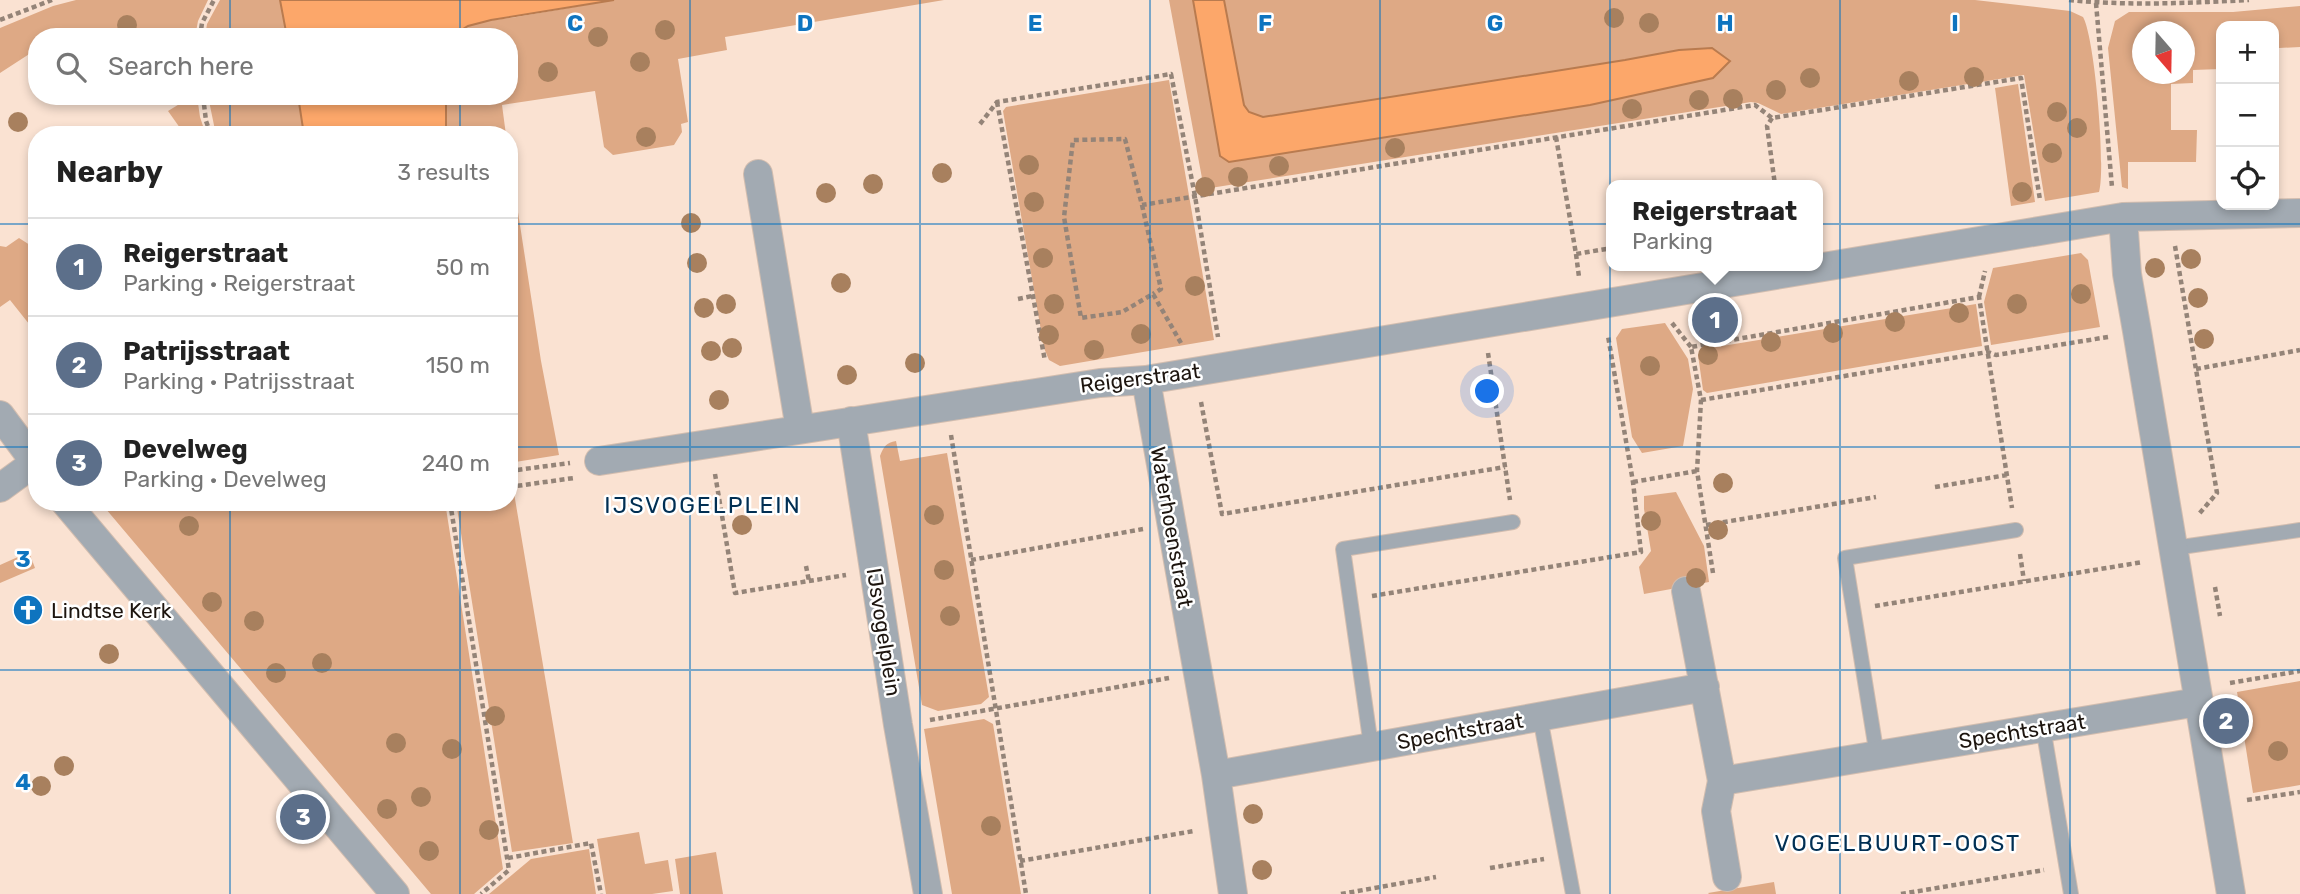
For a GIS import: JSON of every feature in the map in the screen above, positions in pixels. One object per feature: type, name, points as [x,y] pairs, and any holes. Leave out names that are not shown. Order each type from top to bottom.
[{"type":"street","points":[[758,174],[800,429]]},
{"type":"street","name":"Reigerstraat","points":[[1823,266],[2123,217],[2300,214]]},
{"type":"street","points":[[2123,217],[2127,274],[2231,894]]},
{"type":"street","name":"Reigerstraat","points":[[851,421],[1100,383],[1146,380],[1796,271]]},
{"type":"street","name":"Waterhoenstraat","points":[[1146,380],[1216,775],[1233,894]]},
{"type":"street","points":[[0,415],[28,452]]},
{"type":"street","points":[[599,461],[851,421]]},
{"type":"street","name":"IJsvogelplein","points":[[851,421],[898,725],[928,894]]},
{"type":"street","points":[[0,488],[28,469]]},
{"type":"street","points":[[73,511],[395,894]]},
{"type":"street","points":[[1686,590],[1722,781],[1716,811],[1727,877]]},
{"type":"street","name":"Spechtstraat","points":[[1216,775],[1705,687]]},
{"type":"street","name":"Spechtstraat","points":[[1722,781],[2198,702]]},
{"type":"lane","points":[[1371,746],[1343,549],[1513,522]]},
{"type":"lane","points":[[1877,756],[1845,558],[2016,530]]},
{"type":"lane","points":[[2174,552],[2300,530]]},
{"type":"lane","points":[[1540,717],[1573,894]]},
{"type":"lane","points":[[2043,727],[2071,894]]},
{"type":"path","points":[[0,20],[52,0]]},
{"type":"path","points":[[201,28],[214,0]]},
{"type":"path","points":[[2069,0],[2182,4],[2249,0]]},
{"type":"path","points":[[2096,3],[2113,201],[2123,217]]},
{"type":"path","points":[[980,124],[996,102],[1171,74],[1195,196],[1219,344]]},
{"type":"path","points":[[1142,205],[1755,105],[1772,118],[2021,78],[2040,205],[2048,229]]},
{"type":"path","points":[[996,102],[1044,360],[1051,369]]},
{"type":"path","points":[[204,105],[207,126]]},
{"type":"path","points":[[1772,118],[1767,126],[1774,180]]},
{"type":"path","points":[[1556,137],[1580,283]]},
{"type":"path","points":[[1125,139],[1161,289],[1153,294],[1122,312],[1081,318],[1064,217],[1073,140],[1125,139]]},
{"type":"path","points":[[1576,254],[1606,249]]},
{"type":"path","points":[[1153,294],[1185,350]]},
{"type":"path","points":[[1018,299],[1032,296]]},
{"type":"path","points":[[1686,590],[1715,585],[1697,471],[1700,400],[1690,347],[1979,297],[2024,581]]},
{"type":"path","points":[[1483,323],[1513,522]]},
{"type":"path","points":[[1350,600],[1641,552],[1633,482],[1607,330]]},
{"type":"path","points":[[1700,400],[1988,352],[1996,355],[2137,331]]},
{"type":"path","points":[[2196,369],[2300,350]]},
{"type":"path","points":[[1201,398],[1222,514],[1506,467]]},
{"type":"path","points":[[946,406],[1026,894]]},
{"type":"path","points":[[710,443],[735,593],[874,570]]},
{"type":"path","points":[[518,470],[599,461]]},
{"type":"path","points":[[1633,482],[1697,471]]},
{"type":"path","points":[[1935,487],[2007,475]]},
{"type":"path","points":[[1706,525],[1876,497]]},
{"type":"path","points":[[451,511],[509,870],[481,894]]},
{"type":"path","points":[[971,560],[1173,524]]},
{"type":"path","points":[[1853,610],[2174,552]]},
{"type":"path","points":[[806,566],[809,581]]},
{"type":"path","points":[[2230,683],[2300,671]]},
{"type":"path","points":[[898,725],[1198,673]]},
{"type":"path","points":[[2247,800],[2300,792]]},
{"type":"path","points":[[1020,861],[1223,826]]},
{"type":"path","points":[[508,858],[591,843],[601,894]]},
{"type":"path","points":[[1489,868],[1566,855]]},
{"type":"path","points":[[1900,894],[2066,867]]},
{"type":"path","points":[[1341,894],[1436,877]]},
{"type":"shaded area","points":[[76,0],[208,0],[197,28],[28,28],[28,55],[0,73],[0,28],[53,6]]},
{"type":"shaded area","points":[[220,0],[280,0],[285,28],[206,28]]},
{"type":"shaded area","points":[[280,0],[614,0],[491,20],[465,28],[285,28]]},
{"type":"shaded area","points":[[614,0],[944,0],[725,37],[727,50],[678,59],[688,122],[681,124],[682,132],[674,145],[613,155],[604,147],[595,91],[518,103],[518,28],[464,28]]},
{"type":"shaded area","points":[[1169,0],[1193,0],[1220,155],[1712,48],[1679,50],[1264,117],[1249,112],[1244,105],[1224,0],[1975,0],[2070,11],[2083,17],[2092,50],[2100,132],[2099,192],[2045,201],[2024,75],[1781,114],[1751,102],[1204,189]]},
{"type":"shaded area","points":[[1193,0],[1224,0],[1244,105],[1249,112],[1263,117],[1679,50],[1712,48],[1730,61],[1713,78],[1590,105],[1229,162],[1220,156]]},
{"type":"shaded area","points":[[2300,6],[2300,47],[2279,48],[2279,21],[2216,21],[2216,69],[2195,70],[2195,21],[2132,21],[2132,84],[2171,84],[2171,130],[2197,130],[2196,162],[2128,162],[2128,189],[2122,187],[2108,48],[2115,21],[2129,12],[2233,12]]},
{"type":"shaded area","points":[[1169,80],[1214,340],[1060,366],[1049,360],[1044,348],[1003,111],[1006,107]]},
{"type":"shaded area","points":[[2018,84],[2035,202],[2011,206],[1995,88]]},
{"type":"shaded area","points":[[178,105],[198,105],[203,126],[179,126],[168,111]]},
{"type":"shaded area","points":[[210,105],[299,105],[303,126],[214,126]]},
{"type":"shaded area","points":[[299,105],[446,105],[446,126],[303,126]]},
{"type":"shaded area","points":[[446,105],[502,105],[505,126],[446,126]]},
{"type":"shaded area","points":[[518,212],[541,361],[559,455],[518,462]]},
{"type":"shaded area","points":[[19,238],[28,244],[28,323],[10,300],[0,307],[0,246],[6,247]]},
{"type":"shaded area","points":[[2081,253],[2088,260],[2100,327],[1991,345],[1984,302],[1993,268]]},
{"type":"shaded area","points":[[1976,304],[1982,346],[1707,393],[1703,390],[1698,355],[1704,349]]},
{"type":"shaded area","points":[[1665,323],[1688,359],[1693,389],[1683,446],[1642,453],[1632,437],[1616,338],[1622,329]]},
{"type":"shaded area","points":[[896,441],[900,461],[947,453],[989,697],[981,704],[938,711],[922,705],[880,456],[886,446]]},
{"type":"shaded area","points":[[1676,492],[1704,546],[1709,582],[1644,594],[1639,567],[1651,551],[1644,496]]},
{"type":"shaded area","points":[[108,511],[446,511],[503,869],[474,894],[431,894]]},
{"type":"shaded area","points":[[457,511],[517,511],[573,843],[512,852]]},
{"type":"shaded area","points":[[29,552],[35,568],[0,583],[0,565]]},
{"type":"shaded area","points":[[2300,681],[2300,785],[2253,793],[2237,692]]},
{"type":"shaded area","points":[[984,719],[993,724],[1021,894],[952,894],[924,729]]},
{"type":"shaded area","points":[[639,832],[645,864],[668,860],[673,891],[606,894],[597,839]]},
{"type":"shaded area","points":[[589,849],[596,894],[489,894],[531,859]]},
{"type":"shaded area","points":[[716,852],[723,894],[680,894],[675,859]]},
{"type":"shaded area","points":[[1774,882],[1776,894],[1708,893]]},
{"type":"place","name":"Reigerstraat","points":[[1715,320]]},
{"type":"place","name":"Lindtse Kerk","points":[[28,610]]},
{"type":"place","name":"Patrijsstraat","points":[[2226,721]]},
{"type":"place","name":"Develweg","points":[[303,817]]},
{"type":"district","name":"IJSVOGELPLEIN","points":[[703,505]]},
{"type":"district","name":"VOGELBUURT-OOST","points":[[1898,843]]}]
